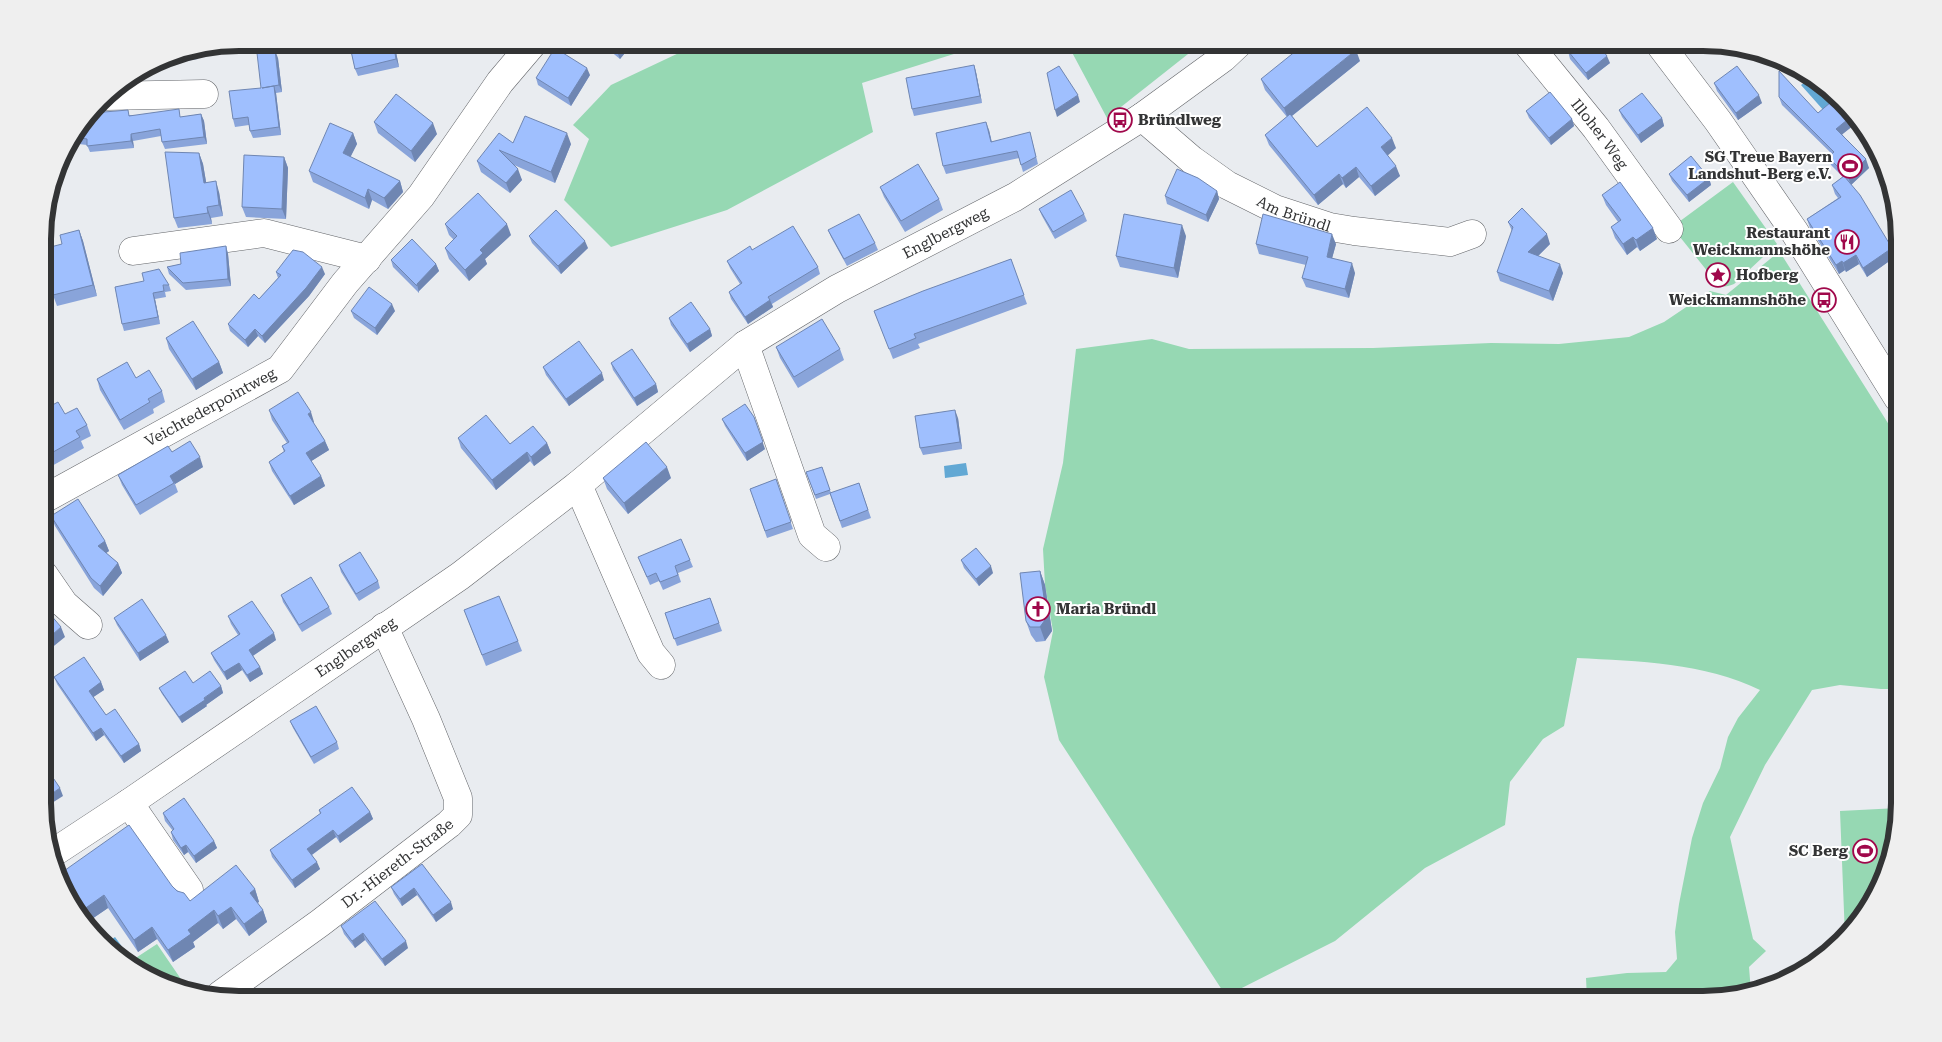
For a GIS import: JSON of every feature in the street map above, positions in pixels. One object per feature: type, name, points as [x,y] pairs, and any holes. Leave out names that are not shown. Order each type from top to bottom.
[{"type":"street","name":"Veichtederpointweg","points":[[51,494],[280,370],[345,283],[421,196],[500,82],[526,51]]},
{"type":"street","points":[[1142,117],[1230,51]]},
{"type":"street","name":"Illoher Weg","points":[[1533,51],[1596,128],[1669,229]]},
{"type":"street","points":[[1665,51],[1718,121],[1794,231],[1891,387]]},
{"type":"street","points":[[118,96],[204,94]]},
{"type":"street","name":"Am Bründl","points":[[1142,117],[1192,160],[1227,185],[1275,210],[1330,227],[1354,231],[1450,242],[1472,234]]},
{"type":"street","name":"Englbergweg","points":[[58,850],[129,804],[460,576],[578,484],[745,345],[837,289],[1016,197],[1142,117]]},
{"type":"street","points":[[134,251],[264,233],[367,259]]},
{"type":"street","points":[[745,345],[812,536],[826,547]]},
{"type":"street","points":[[578,484],[651,653],[661,665]]},
{"type":"street","points":[[51,585],[64,604],[88,625]]},
{"type":"street","name":"Dr.-Hiereth-Straße","points":[[227,990],[320,923],[449,824],[458,815],[458,798],[426,719],[384,628]]},
{"type":"street","points":[[129,804],[189,890]]},
{"type":"green space","points":[[683,51],[963,51],[862,83],[873,132],[727,210],[611,247],[564,200],[589,139],[573,125],[611,85]]},
{"type":"green space","points":[[1071,51],[1192,51],[1107,118]]},
{"type":"green space","points":[[1733,182],[1777,244],[1734,284],[1724,286],[1716,282],[1672,227]]},
{"type":"green space","points":[[1779,254],[1783,257],[1891,428],[1891,689],[1840,685],[1812,690],[1765,765],[1730,837],[1753,939],[1766,951],[1749,967],[1750,984],[1703,991],[1587,991],[1586,978],[1627,973],[1666,972],[1677,959],[1675,932],[1692,838],[1703,803],[1720,768],[1728,737],[1738,718],[1760,690],[1717,674],[1694,669],[1647,662],[1577,658],[1564,726],[1543,739],[1510,782],[1505,825],[1425,868],[1335,941],[1236,991],[1223,991],[1059,740],[1044,677],[1053,631],[1045,585],[1043,549],[1063,463],[1076,349],[1152,339],[1189,349],[1373,348],[1491,343],[1559,344],[1629,337],[1664,322],[1710,291],[1726,295],[1775,255]]},
{"type":"green space","name":"SC Berg","points":[[1891,808],[1887,840],[1881,863],[1866,897],[1845,926],[1840,811]]},
{"type":"green space","points":[[157,944],[183,982],[145,966],[135,959]]},
{"type":"water","points":[[1805,82],[1824,95],[1832,106],[1825,112],[1801,85]]},
{"type":"water","points":[[966,463],[968,475],[945,478],[944,466]]},
{"type":"water","points":[[115,937],[123,948],[121,949],[111,940]]},
{"type":"building","points":[[275,51],[279,85],[262,88],[274,86],[279,127],[250,131],[248,117],[233,119],[229,91],[261,88],[257,53]]},
{"type":"building","points":[[351,51],[395,51],[396,59],[355,69]]},
{"type":"building","points":[[553,51],[560,51],[587,68],[568,98],[536,78]]},
{"type":"building","points":[[1296,51],[1355,51],[1284,108],[1261,79]]},
{"type":"building","points":[[1568,51],[1603,51],[1607,56],[1586,73]]},
{"type":"building","points":[[974,65],[980,96],[912,109],[906,78]]},
{"type":"building","points":[[1059,66],[1078,95],[1055,110],[1047,73]]},
{"type":"building","points":[[1737,66],[1759,95],[1736,113],[1714,83]]},
{"type":"building","points":[[1779,71],[1818,113],[1831,102],[1848,119],[1836,129],[1866,159],[1848,177],[1828,157],[1834,152],[1779,97]]},
{"type":"building","points":[[1550,92],[1572,119],[1549,138],[1526,111]]},
{"type":"building","points":[[1642,93],[1662,118],[1638,135],[1619,110]]},
{"type":"building","points":[[396,94],[433,123],[411,151],[374,122]]},
{"type":"building","points":[[1367,107],[1392,138],[1381,147],[1396,166],[1371,186],[1356,167],[1342,178],[1339,174],[1314,195],[1265,135],[1290,114],[1317,147]]},
{"type":"building","points":[[179,109],[180,117],[201,114],[204,137],[162,142],[160,129],[131,134],[131,141],[87,146],[87,139],[81,138],[100,112],[128,110],[129,116]]},
{"type":"building","points":[[525,116],[567,133],[551,172],[499,150],[518,169],[506,183],[477,161],[499,133],[513,143]]},
{"type":"building","points":[[986,122],[991,142],[1030,132],[1036,157],[1021,165],[1017,151],[943,166],[936,133]]},
{"type":"building","points":[[330,123],[353,133],[343,153],[400,181],[384,198],[368,189],[365,198],[309,171]]},
{"type":"building","points":[[165,152],[199,153],[204,183],[216,181],[219,205],[207,207],[208,213],[174,218]]},
{"type":"building","points":[[244,155],[284,157],[282,209],[242,207]]},
{"type":"building","points":[[1691,156],[1709,178],[1687,195],[1669,174]]},
{"type":"building","points":[[918,164],[939,199],[901,221],[880,187]]},
{"type":"building","points":[[1177,169],[1198,178],[1217,191],[1206,215],[1165,196]]},
{"type":"building","points":[[1844,176],[1860,195],[1891,246],[1891,249],[1863,268],[1856,255],[1836,265],[1807,219],[1841,197],[1832,185]]},
{"type":"building","points":[[1620,182],[1653,228],[1636,240],[1633,237],[1623,244],[1611,227],[1621,220],[1602,195]]},
{"type":"building","points":[[1071,190],[1084,214],[1053,232],[1039,209]]},
{"type":"building","points":[[478,193],[507,224],[480,250],[483,253],[465,270],[445,248],[457,236],[445,224]]},
{"type":"building","points":[[1522,208],[1547,234],[1528,252],[1560,264],[1549,291],[1497,272],[1513,227],[1508,222]]},
{"type":"building","points":[[556,210],[585,241],[558,266],[529,236]]},
{"type":"building","points":[[859,214],[875,243],[844,259],[828,230]]},
{"type":"building","points":[[1124,214],[1182,225],[1174,268],[1116,256]]},
{"type":"building","points":[[1263,214],[1332,234],[1327,257],[1352,263],[1345,289],[1302,278],[1308,257],[1256,244]]},
{"type":"building","points":[[793,226],[818,267],[768,297],[770,300],[745,317],[729,292],[742,283],[727,261],[750,246],[752,250]]},
{"type":"building","points":[[79,230],[93,285],[53,295],[51,288],[51,247],[62,244],[60,235]]},
{"type":"building","points":[[412,239],[436,264],[417,286],[391,260]]},
{"type":"building","points":[[226,246],[228,279],[183,283],[167,267],[181,264],[180,253]]},
{"type":"building","points":[[293,250],[303,252],[322,267],[306,288],[262,336],[255,329],[245,340],[228,324],[254,294],[259,299],[281,275],[276,272]]},
{"type":"building","points":[[1011,259],[1024,295],[914,334],[916,338],[889,349],[874,311]]},
{"type":"building","points":[[159,269],[169,285],[163,285],[164,291],[153,293],[158,317],[122,324],[115,287],[144,281],[142,273]]},
{"type":"building","points":[[369,287],[392,304],[375,328],[351,311]]},
{"type":"building","points":[[691,302],[710,329],[687,344],[669,318]]},
{"type":"building","points":[[822,319],[840,349],[794,377],[776,347]]},
{"type":"building","points":[[193,321],[219,362],[192,379],[166,338]]},
{"type":"building","points":[[579,341],[602,373],[566,399],[543,367]]},
{"type":"building","points":[[632,349],[656,384],[634,398],[611,363]]},
{"type":"building","points":[[127,362],[136,378],[149,370],[162,391],[148,399],[150,402],[120,420],[97,379]]},
{"type":"building","points":[[298,392],[311,412],[308,414],[325,441],[306,453],[321,476],[290,496],[269,462],[285,451],[282,446],[289,442],[269,410]]},
{"type":"building","points":[[58,402],[65,414],[77,408],[87,425],[76,431],[80,437],[51,453],[51,406]]},
{"type":"building","points":[[745,404],[754,417],[763,442],[745,453],[722,419]]},
{"type":"building","points":[[955,410],[960,442],[920,448],[915,416]]},
{"type":"building","points":[[486,415],[510,444],[533,426],[547,443],[531,457],[527,452],[492,480],[458,438]]},
{"type":"building","points":[[190,441],[200,457],[170,476],[174,483],[136,505],[118,475],[168,446],[172,452]]},
{"type":"building","points":[[646,442],[667,467],[624,503],[603,478]]},
{"type":"building","points":[[822,467],[830,490],[815,495],[806,472]]},
{"type":"building","points":[[776,479],[791,522],[765,531],[750,489]]},
{"type":"building","points":[[859,483],[868,510],[840,521],[830,493]]},
{"type":"building","points":[[78,499],[105,541],[98,546],[118,563],[100,586],[91,578],[51,516]]},
{"type":"building","points":[[681,539],[690,560],[675,566],[678,575],[660,582],[656,573],[647,577],[638,557]]},
{"type":"building","points":[[976,548],[991,566],[976,579],[961,560]]},
{"type":"building","points":[[360,552],[378,581],[356,594],[339,565]]},
{"type":"building","name":"Maria Bründl","points":[[1040,571],[1047,617],[1040,627],[1030,627],[1026,621],[1020,573]]},
{"type":"building","points":[[311,577],[329,607],[299,625],[281,595]]},
{"type":"building","points":[[499,596],[518,641],[482,655],[464,610]]},
{"type":"building","points":[[710,598],[719,623],[674,639],[665,613]]},
{"type":"building","points":[[142,599],[166,635],[138,653],[114,618]]},
{"type":"building","points":[[252,601],[274,633],[249,650],[260,667],[247,675],[239,663],[224,672],[211,653],[240,634],[228,616]]},
{"type":"building","points":[[51,615],[61,627],[51,636]]},
{"type":"building","points":[[84,657],[101,682],[89,691],[106,715],[115,709],[139,744],[121,756],[101,728],[93,733],[54,677]]},
{"type":"building","points":[[185,671],[193,683],[210,671],[221,686],[204,698],[205,700],[179,717],[159,688]]},
{"type":"building","points":[[316,706],[337,742],[311,757],[290,721]]},
{"type":"building","points":[[51,775],[60,788],[51,794]]},
{"type":"building","points":[[352,787],[370,812],[338,836],[333,830],[307,849],[317,862],[292,880],[270,850],[321,813],[319,810]]},
{"type":"building","points":[[184,798],[214,841],[194,856],[186,845],[181,848],[171,832],[174,829],[163,813]]},
{"type":"building","points":[[129,825],[172,886],[177,891],[184,893],[190,901],[236,865],[255,889],[250,893],[263,910],[244,924],[231,907],[218,916],[214,910],[188,930],[191,934],[168,950],[152,927],[134,940],[104,895],[84,909],[76,897],[64,871]]},
{"type":"building","points":[[422,864],[451,902],[433,915],[414,888],[400,899],[391,887]]},
{"type":"building","points":[[375,901],[406,941],[382,959],[363,933],[352,941],[341,926]]},
{"type":"place","name":"Bründlweg","points":[[1120,120]]},
{"type":"place","name":"SG Treue Bayern Landshut-Berg e.V.","points":[[1850,166]]},
{"type":"place","name":"Restaurant Weickmannshöhe","points":[[1847,242]]},
{"type":"place","name":"Hofberg","points":[[1718,275]]},
{"type":"place","name":"Weickmannshöhe","points":[[1824,300]]},
{"type":"place","name":"Maria Bründl","points":[[1038,609]]},
{"type":"place","name":"SC Berg","points":[[1865,851]]}]
